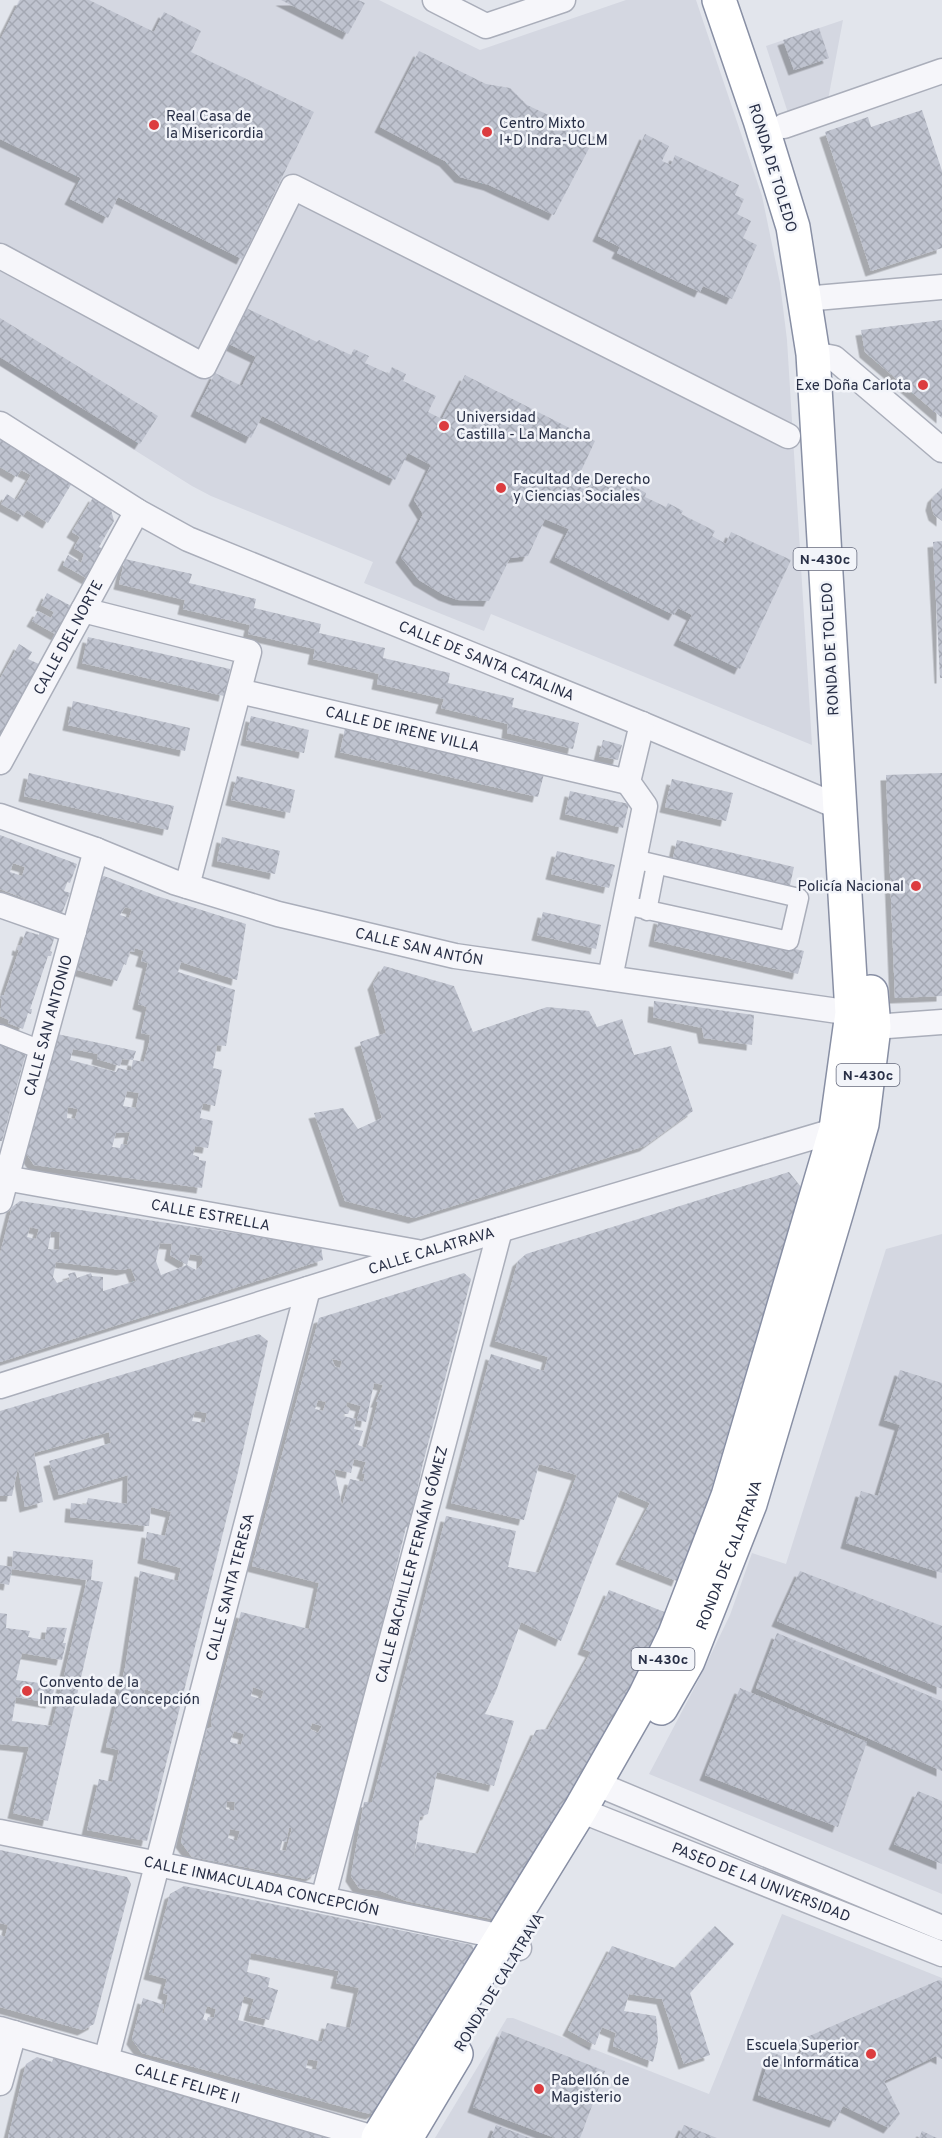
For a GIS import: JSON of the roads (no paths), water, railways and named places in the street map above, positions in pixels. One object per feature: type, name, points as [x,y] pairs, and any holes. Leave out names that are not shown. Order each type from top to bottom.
[{"type":"highway","name":"RONDA DE TOLEDO","points":[[719,0],[760,120],[815,299]]},
{"type":"highway","name":"RONDA DE TOLEDO","points":[[740,0],[784,126],[823,356],[863,1020],[849,1126]]},
{"type":"highway","name":"RONDA DE TOLEDO","points":[[823,356],[839,807],[863,1020]]},
{"type":"highway","name":"RONDA DE CALATRAVA","points":[[406,2138],[511,1942],[597,1800],[688,1661],[750,1504],[849,1126]]},
{"type":"highway","name":"RONDA DE CALATRAVA","points":[[376,2138],[511,1942]]},
{"type":"street","points":[[435,0],[486,26],[563,0]]},
{"type":"street","points":[[784,126],[942,71]]},
{"type":"street","points":[[0,256],[204,366],[293,187],[788,436]]},
{"type":"street","points":[[815,299],[942,287]]},
{"type":"street","points":[[823,356],[942,450]]},
{"type":"street","name":"CALLE DE SANTA CATALINA","points":[[0,424],[137,511],[188,539],[839,807]]},
{"type":"street","name":"CALLE DEL NORTE","points":[[0,762],[137,511]]},
{"type":"street","points":[[83,610],[249,652],[187,886]]},
{"type":"street","name":"CALLE DE IRENE VILLA","points":[[239,691],[628,782]]},
{"type":"street","points":[[610,978],[636,908],[645,862],[645,806],[628,782],[642,724]]},
{"type":"street","name":"CALLE SAN ANTÓN","points":[[0,816],[96,850],[187,886],[278,914],[455,956],[610,978],[863,1020],[942,1022]]},
{"type":"street","name":"CALLE SAN ANTONIO","points":[[0,1201],[3,1178],[96,850]]},
{"type":"street","points":[[636,908],[789,941],[799,898],[645,862]]},
{"type":"street","points":[[0,905],[74,931]]},
{"type":"street","points":[[0,1034],[41,1050]]},
{"type":"street","name":"CALLE CALATRAVA","points":[[0,1386],[422,1253],[849,1126]]},
{"type":"street","name":"CALLE ESTRELLA","points":[[3,1178],[422,1253]]},
{"type":"street","name":"CALLE BACHILLER FERNÁN GÓMEZ","points":[[323,1899],[500,1230]]},
{"type":"street","name":"CALLE SANTA TERESA","points":[[106,2060],[308,1289]]},
{"type":"street","name":"PASEO DE LA UNIVERSIDAD","points":[[597,1800],[942,1928]]},
{"type":"street","name":"PASEO DE LA UNIVERSIDAD","points":[[597,1800],[942,1954]]},
{"type":"street","name":"CALLE INMACULADA CONCEPCIÓN","points":[[0,1832],[323,1899],[511,1942]]},
{"type":"street","points":[[0,2083],[7,2031]]},
{"type":"street","name":"CALLE FELIPE II","points":[[7,2031],[376,2138]]},
{"type":"place","name":"Real Casa de la Misericordia","points":[[154,125]]},
{"type":"place","name":"Centro Mixto I+D Indra-UCLM","points":[[487,132]]},
{"type":"place","name":"Exe Doña Carlota","points":[[923,385]]},
{"type":"place","name":"Universidad Castilla - La Mancha","points":[[444,426]]},
{"type":"place","name":"Facultad de Derecho y Ciencias Sociales","points":[[501,488]]},
{"type":"place","name":"Policía Nacional","points":[[916,886]]},
{"type":"place","name":"Convento de la Inmaculada Concepción","points":[[27,1691]]},
{"type":"place","name":"Escuela Superior de Informática","points":[[871,2054]]},
{"type":"place","name":"Pabellón de Magisterio","points":[[539,2089]]}]
